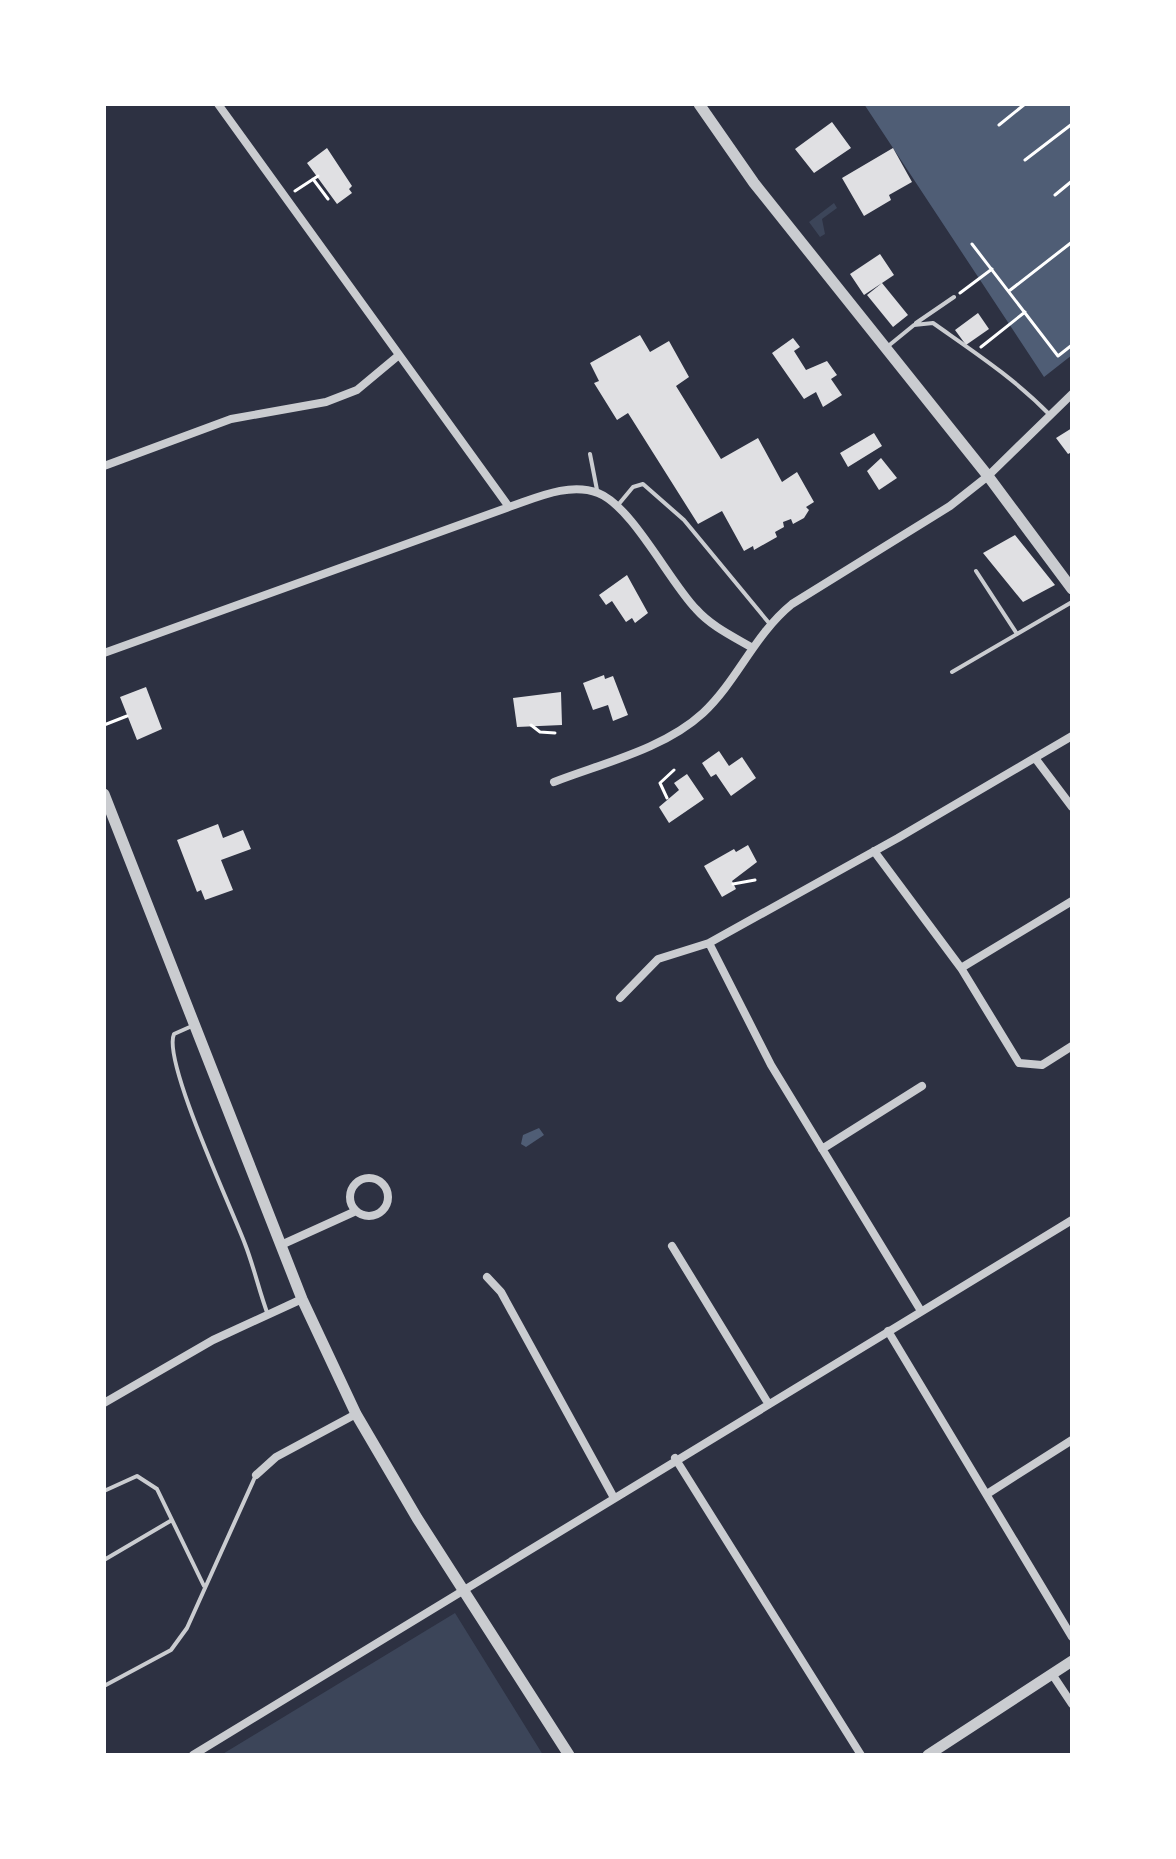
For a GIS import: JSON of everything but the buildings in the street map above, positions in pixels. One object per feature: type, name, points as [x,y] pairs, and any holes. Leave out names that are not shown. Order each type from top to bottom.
[{"type":"street","points":[[218,104],[509,507]]},
{"type":"street","points":[[699,104],[754,183],[887,347],[1072,589]]},
{"type":"street","points":[[104,466],[231,419],[326,402],[357,390],[399,355]]},
{"type":"street","points":[[554,782],[655,743],[688,725],[719,695],[769,623],[792,604],[950,506],[988,476],[1072,394]]},
{"type":"street","points":[[104,653],[509,507],[570,489],[598,493],[617,506],[695,608],[715,626],[751,647]]},
{"type":"street","points":[[620,998],[658,959],[709,943],[1072,736]]},
{"type":"street","points":[[1035,758],[1072,807]]},
{"type":"street","points":[[104,794],[108,814],[302,1299],[356,1414],[462,1590],[569,1755]]},
{"type":"street","points":[[874,851],[961,968],[1019,1063],[1044,1064],[1072,1046]]},
{"type":"street","points":[[961,968],[1072,901]]},
{"type":"street","points":[[709,943],[771,1065],[921,1311]]},
{"type":"street","points":[[822,1149],[922,1086]]},
{"type":"street","points":[[281,1245],[356,1211],[375,1215],[385,1208],[388,1195],[384,1183],[373,1177],[355,1183],[350,1200],[356,1211]]},
{"type":"street","points":[[193,1755],[675,1458],[1072,1220]]},
{"type":"street","points":[[672,1246],[768,1403]]},
{"type":"street","points":[[487,1277],[501,1292],[613,1496]]},
{"type":"street","points":[[104,1403],[213,1340],[302,1299]]},
{"type":"street","points":[[888,1331],[1072,1637]]},
{"type":"street","points":[[256,1475],[276,1457],[356,1414]]},
{"type":"street","points":[[987,1494],[1072,1440]]},
{"type":"street","points":[[675,1458],[861,1755]]},
{"type":"street","points":[[928,1755],[1072,1661]]},
{"type":"street","points":[[1052,1674],[1072,1704]]},
{"type":"lane","points":[[887,347],[954,297]]},
{"type":"lane","points":[[914,325],[933,323],[1011,377],[1050,415]]},
{"type":"lane","points":[[590,454],[598,493]]},
{"type":"lane","points":[[617,506],[633,487],[643,484],[655,492],[684,520],[769,623]]},
{"type":"lane","points":[[976,571],[1017,634]]},
{"type":"lane","points":[[952,672],[1072,602]]},
{"type":"lane","points":[[194,1025],[174,1034],[171,1040],[177,1073],[247,1248],[268,1315]]},
{"type":"lane","points":[[104,1686],[171,1650],[187,1628],[256,1475]]},
{"type":"lane","points":[[104,1491],[137,1476],[149,1481],[204,1586]]},
{"type":"lane","points":[[104,1560],[172,1520]]},
{"type":"path","points":[[999,125],[1025,104]]},
{"type":"path","points":[[1025,160],[1072,124]]},
{"type":"path","points":[[287,197],[318,176]]},
{"type":"path","points":[[313,179],[328,199]]},
{"type":"path","points":[[1055,195],[1072,181]]},
{"type":"path","points":[[1009,291],[1072,242]]},
{"type":"path","points":[[972,244],[1058,356],[1072,345]]},
{"type":"path","points":[[954,297],[992,269]]},
{"type":"path","points":[[974,353],[1025,312]]},
{"type":"path","points":[[104,725],[127,716]]},
{"type":"path","points":[[531,725],[540,732],[555,733]]},
{"type":"path","points":[[667,798],[660,783],[674,770]]},
{"type":"path","points":[[733,884],[755,880]]},
{"type":"shaded area","points":[[864,104],[1072,104],[1072,355],[1044,377]]},
{"type":"shaded area","points":[[834,203],[837,208],[822,219],[825,234],[820,237],[809,222]]},
{"type":"shaded area","points":[[539,1128],[544,1135],[526,1147],[521,1144],[523,1135]]},
{"type":"shaded area","points":[[455,1613],[543,1755],[221,1755]]}]
